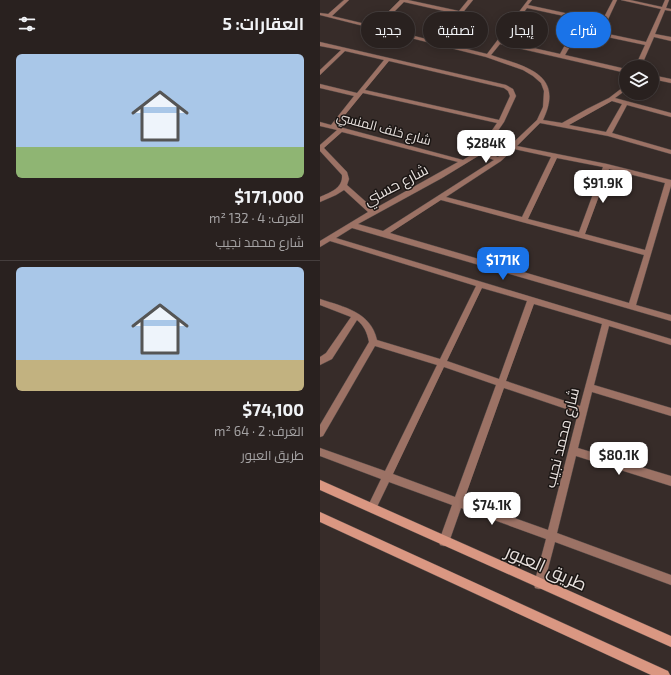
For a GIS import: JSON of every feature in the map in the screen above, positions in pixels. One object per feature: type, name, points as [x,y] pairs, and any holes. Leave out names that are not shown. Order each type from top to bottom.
[{"type":"street","points":[[329,16],[347,0]]},
{"type":"street","points":[[390,12],[402,0],[456,12]]},
{"type":"street","points":[[461,12],[470,0]]},
{"type":"street","points":[[521,12],[530,0]]},
{"type":"street","points":[[609,12],[615,0]]},
{"type":"street","points":[[623,0],[671,10]]},
{"type":"street","points":[[641,60],[667,0]]},
{"type":"street","points":[[525,6],[556,13]]},
{"type":"street","points":[[320,14],[361,24]]},
{"type":"street","points":[[652,35],[671,39]]},
{"type":"street","points":[[611,37],[648,44]]},
{"type":"street","points":[[320,44],[506,87],[511,90],[513,96],[501,122],[480,152],[499,160]]},
{"type":"street","points":[[488,56],[496,46]]},
{"type":"street","points":[[384,234],[499,160],[539,121],[546,107],[547,91],[542,82],[535,75],[525,69],[488,56],[455,48]]},
{"type":"street","points":[[526,48],[619,69]]},
{"type":"street","points":[[562,56],[566,48]]},
{"type":"street","points":[[320,72],[344,50]]},
{"type":"street","points":[[332,127],[387,60]]},
{"type":"street","points":[[659,78],[671,81]]},
{"type":"street","points":[[320,86],[501,122]]},
{"type":"street","points":[[564,125],[589,110],[611,100],[619,93]]},
{"type":"street","points":[[611,100],[671,115]]},
{"type":"street","points":[[608,134],[625,103]]},
{"type":"street","points":[[539,121],[608,134],[671,152]]},
{"type":"street","name":"شارع خلف المنسي","points":[[320,124],[464,162]]},
{"type":"street","points":[[320,200],[340,190],[344,186],[346,178],[345,174],[320,148],[342,129]]},
{"type":"street","points":[[512,147],[607,166],[670,182],[632,306]]},
{"type":"street","name":"شارع حسني","points":[[320,244],[373,212],[480,152]]},
{"type":"street","points":[[524,220],[555,155]]},
{"type":"street","points":[[320,160],[328,156]]},
{"type":"street","points":[[582,235],[607,166]]},
{"type":"street","points":[[344,186],[373,212]]},
{"type":"street","points":[[441,198],[648,253]]},
{"type":"street","points":[[352,225],[671,318]]},
{"type":"street","points":[[329,238],[671,342]]},
{"type":"street","points":[[372,508],[480,284]]},
{"type":"street","points":[[444,541],[532,300]]},
{"type":"street","points":[[320,302],[356,315],[364,320],[369,326],[373,335],[373,342],[320,433]]},
{"type":"street","points":[[320,361],[329,356],[356,315]]},
{"type":"street","name":"شارع محمد نجيب","points":[[539,584],[606,322]]},
{"type":"street","points":[[373,342],[442,363],[583,411]]},
{"type":"street","points":[[589,387],[671,412]]},
{"type":"street","points":[[573,451],[671,481]]},
{"type":"street","points":[[320,452],[671,580]]},
{"type":"street","name":"طريق العبور","points":[[320,485],[671,642]]},
{"type":"street","points":[[320,517],[664,675]]}]
